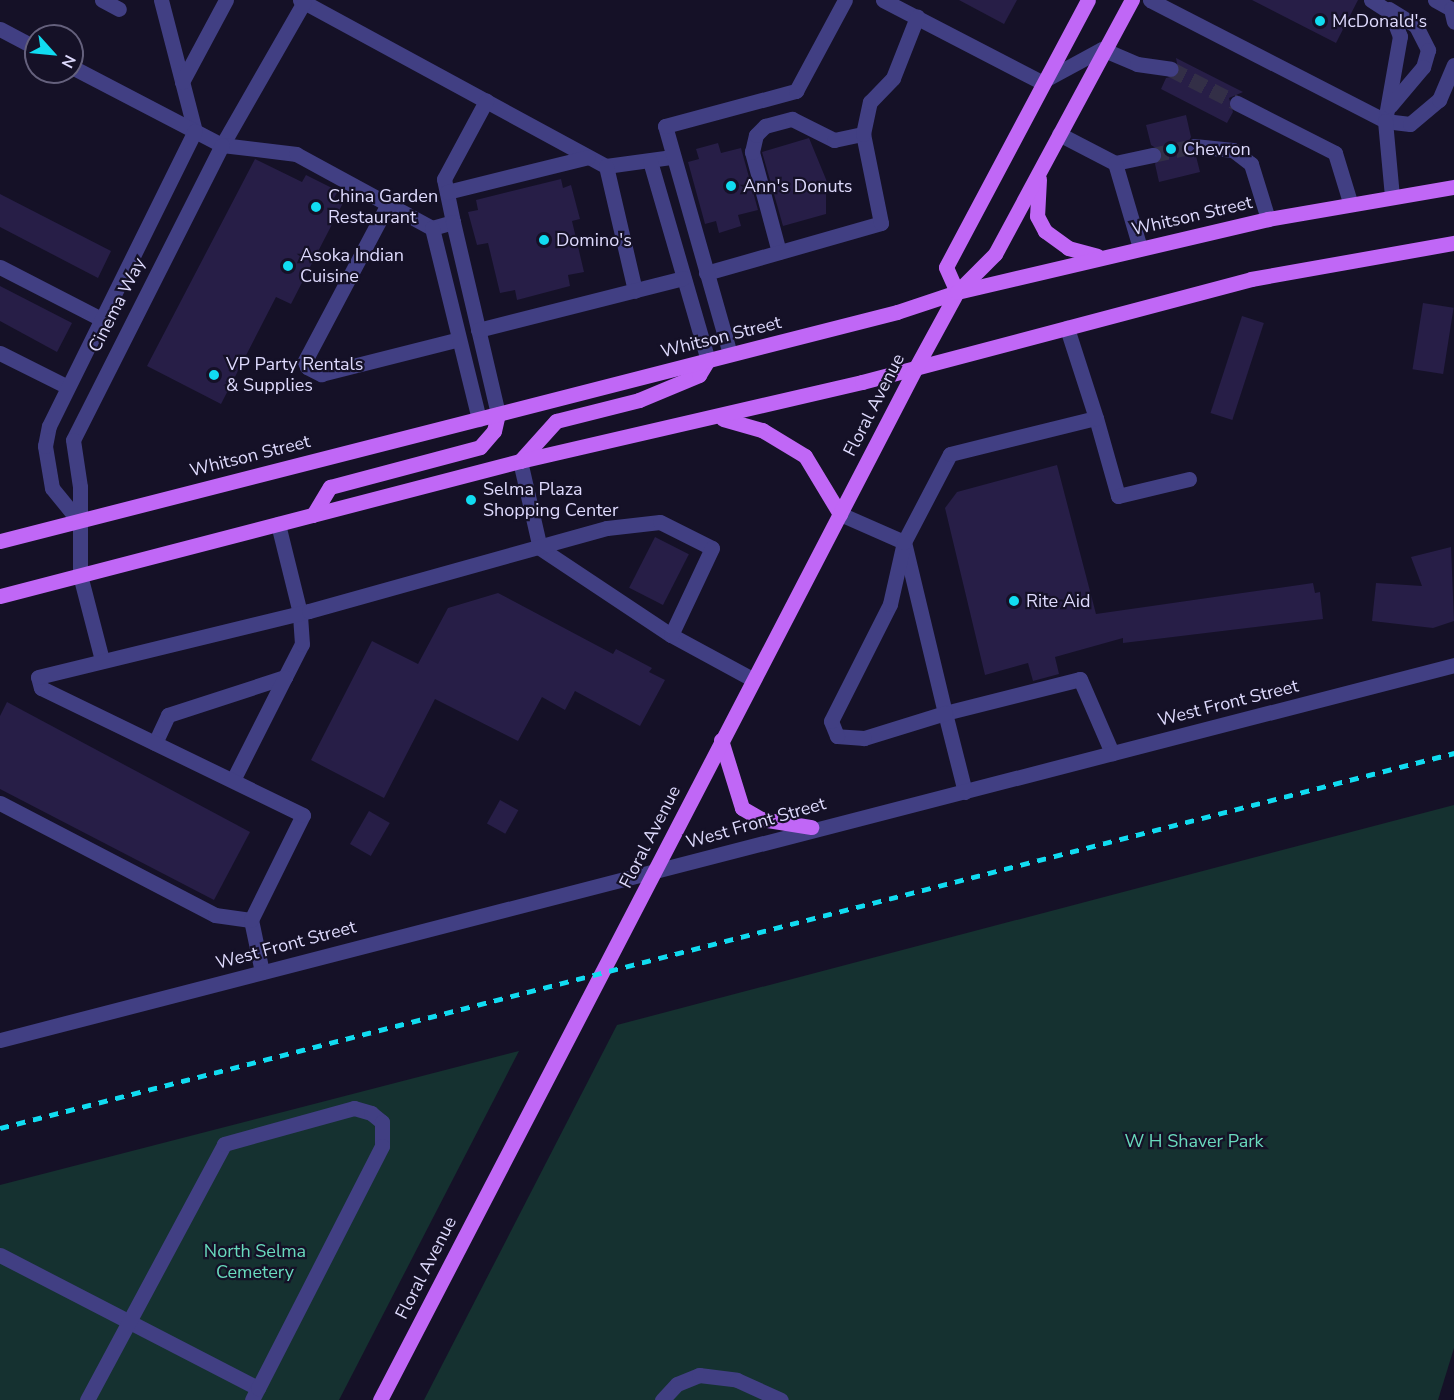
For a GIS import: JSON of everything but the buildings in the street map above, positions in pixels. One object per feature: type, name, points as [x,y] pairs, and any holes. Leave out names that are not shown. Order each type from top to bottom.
[{"type":"main road","points":[[957,292],[946,267],[1041,82],[1088,0]]},
{"type":"main road","name":"Floral Avenue","points":[[380,1400],[656,871],[752,679],[915,369],[957,292],[995,254],[1102,49],[1132,0]]},
{"type":"main road","points":[[1040,169],[1036,203],[1040,224],[1068,248],[1103,257]]},
{"type":"main road","name":"Whitson Street","points":[[0,541],[708,360],[957,292],[1268,219],[1350,202],[1454,187]]},
{"type":"main road","points":[[0,596],[520,461],[717,418],[915,369],[1251,279],[1454,243]]},
{"type":"main road","points":[[520,461],[556,421],[639,400],[699,375],[708,360]]},
{"type":"main road","points":[[313,515],[330,487],[480,447],[494,431],[498,414]]},
{"type":"main road","points":[[717,418],[755,427],[796,449],[822,477],[840,514]]},
{"type":"main road","points":[[721,740],[742,808],[761,819],[811,827]]},
{"type":"street","points":[[102,0],[119,9]]},
{"type":"street","points":[[161,0],[195,131]]},
{"type":"street","points":[[182,82],[226,0]]},
{"type":"street","points":[[730,354],[664,126],[796,91],[845,0]]},
{"type":"street","points":[[883,0],[1041,82],[1102,49],[1137,64],[1171,69]]},
{"type":"street","points":[[1150,0],[1384,121],[1410,124],[1439,100],[1454,65]]},
{"type":"street","points":[[1435,0],[1452,9],[1454,22]]},
{"type":"street","points":[[302,1],[606,166],[672,157]]},
{"type":"street","name":"Cinema Way","points":[[102,660],[80,575],[76,430],[222,145],[302,1]]},
{"type":"street","points":[[1378,3],[1416,26],[1428,50],[1416,77],[1390,106]]},
{"type":"street","points":[[1378,3],[1400,36],[1390,106],[1384,121],[1392,196]]},
{"type":"street","points":[[706,273],[881,223],[863,134],[870,102],[893,78],[916,17]]},
{"type":"street","points":[[0,29],[24,42]]},
{"type":"street","points":[[84,73],[222,145],[296,154],[432,228],[453,222]]},
{"type":"street","points":[[486,101],[444,179],[498,414]]},
{"type":"street","points":[[1237,103],[1335,153],[1350,202]]},
{"type":"street","points":[[778,252],[752,152],[756,135],[765,126],[792,119],[834,140],[863,134]]},
{"type":"street","name":"Cinema Way","points":[[78,520],[52,488],[46,465],[49,426],[66,386],[195,131]]},
{"type":"street","points":[[1059,134],[1115,163],[1153,155]]},
{"type":"street","points":[[1194,146],[1233,150],[1251,164],[1268,219]]},
{"type":"street","points":[[447,192],[588,157]]},
{"type":"street","points":[[650,161],[708,360]]},
{"type":"street","points":[[1115,163],[1140,248]]},
{"type":"street","points":[[606,166],[635,291]]},
{"type":"street","points":[[388,204],[305,362],[307,367],[321,374],[459,339]]},
{"type":"street","points":[[432,228],[479,419]]},
{"type":"street","points":[[0,267],[101,320]]},
{"type":"street","points":[[478,330],[684,278]]},
{"type":"street","points":[[1067,328],[1118,496],[1189,479]]},
{"type":"street","points":[[0,353],[66,386]]},
{"type":"street","points":[[1096,418],[950,454],[904,542],[890,604],[831,721],[837,736],[864,738],[945,713],[1080,679],[1112,753]]},
{"type":"street","points":[[520,461],[540,548],[670,635],[752,679]]},
{"type":"street","points":[[840,514],[904,542]]},
{"type":"street","points":[[262,972],[251,920],[303,815],[41,688],[38,677],[300,613],[606,528],[660,522],[712,548],[670,635]]},
{"type":"street","points":[[232,780],[302,644],[300,613],[278,524]]},
{"type":"street","points":[[904,542],[965,792]]},
{"type":"street","name":"West Front Street","points":[[0,1040],[656,871],[811,827],[965,792],[1454,665]]},
{"type":"street","points":[[155,743],[168,715],[285,677]]},
{"type":"street","points":[[0,803],[215,915],[251,920]]},
{"type":"street","points":[[0,1255],[129,1321],[255,1394],[382,1146],[382,1122],[371,1113],[354,1108],[224,1144],[129,1321],[87,1400]]},
{"type":"street","points":[[662,1400],[677,1384],[699,1375],[737,1380],[781,1400]]},
{"type":"green space","name":"W H Shaver Park","points":[[1454,805],[1454,1348],[1438,1400],[424,1400],[617,1025]]},
{"type":"green space","name":"North Selma Cemetery","points":[[519,1051],[339,1400],[0,1400],[0,1185]]},
{"type":"tunnel","points":[[1171,69],[1237,103]]},
{"type":"tunnel","points":[[1153,155],[1194,146]]},
{"type":"railway","points":[[0,1128],[1454,753]]},
{"type":"place","name":"McDonald's","points":[[1320,21]]},
{"type":"place","name":"Chevron","points":[[1171,149]]},
{"type":"place","name":"Ann's Donuts","points":[[731,186]]},
{"type":"place","name":"China Garden Restaurant","points":[[316,207]]},
{"type":"place","name":"Domino's","points":[[544,240]]},
{"type":"place","name":"Asoka Indian Cuisine","points":[[288,266]]},
{"type":"place","name":"VP Party Rentals & Supplies","points":[[214,375]]},
{"type":"place","name":"Selma Plaza Shopping Center","points":[[471,500]]},
{"type":"place","name":"Rite Aid","points":[[1014,601]]}]
